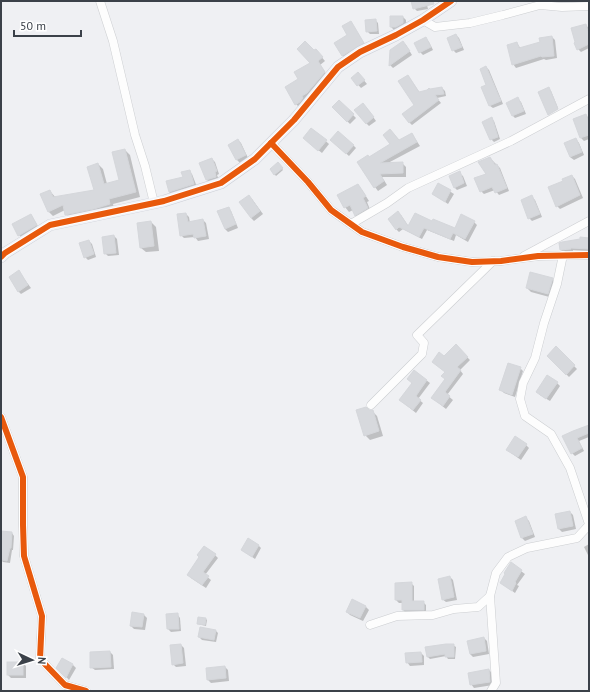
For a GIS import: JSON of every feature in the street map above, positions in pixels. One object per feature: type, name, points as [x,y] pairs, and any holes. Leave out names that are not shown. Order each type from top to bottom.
[{"type":"street","points":[[100,1],[113,41],[134,135],[145,166],[154,204]]},
{"type":"street","points":[[1,257],[5,253],[50,226],[154,204],[221,183],[255,159],[294,120],[338,67],[360,52],[423,20],[451,1]]},
{"type":"street","points":[[423,20],[434,27],[470,23],[540,5],[562,7],[589,6]]},
{"type":"street","points":[[350,224],[387,203],[408,188],[511,141],[589,99]]},
{"type":"street","points":[[271,143],[308,182],[331,210],[362,232],[438,257],[472,262],[563,255],[589,255]]},
{"type":"street","points":[[520,258],[589,221]]},
{"type":"street","points":[[491,691],[496,683],[490,596],[496,573],[508,557],[527,548],[578,538],[589,524],[570,468],[551,434],[525,416],[520,399],[523,383],[534,358],[557,284],[563,255]]},
{"type":"street","points":[[371,405],[422,354],[424,344],[417,335],[494,261]]},
{"type":"street","points":[[1,417],[23,477],[24,556],[42,616],[40,659],[65,685],[86,691]]},
{"type":"street","points":[[370,625],[397,616],[433,615],[454,609],[478,606],[490,596]]},
{"type":"building","points":[[411,1],[433,1],[434,4],[413,9]]},
{"type":"building","points":[[390,16],[403,16],[403,23],[396,27],[390,27]]},
{"type":"building","points":[[376,19],[377,31],[366,32],[365,20]]},
{"type":"building","points":[[351,21],[364,43],[342,56],[334,43],[347,35],[342,26]]},
{"type":"building","points":[[586,24],[589,35],[589,44],[577,50],[571,28]]},
{"type":"building","points":[[456,34],[462,47],[452,51],[447,38]]},
{"type":"building","points":[[552,36],[554,56],[541,56],[512,65],[507,45],[517,42],[519,48],[540,42],[539,38]]},
{"type":"building","points":[[426,37],[431,47],[419,53],[414,43]]},
{"type":"building","points":[[305,41],[314,50],[316,49],[323,57],[318,61],[325,72],[307,93],[302,96],[303,98],[300,102],[295,105],[285,87],[298,79],[294,72],[310,63],[297,49]]},
{"type":"building","points":[[403,41],[410,51],[389,66],[390,50]]},
{"type":"building","points":[[486,66],[501,101],[489,106],[481,87],[486,85],[480,69]]},
{"type":"building","points":[[358,72],[365,80],[357,86],[351,78]]},
{"type":"building","points":[[408,75],[419,92],[429,88],[442,87],[444,94],[435,95],[439,100],[409,123],[402,114],[414,105],[398,81]]},
{"type":"building","points":[[549,87],[558,109],[548,115],[538,92]]},
{"type":"building","points":[[518,97],[524,111],[512,116],[506,103]]},
{"type":"building","points":[[339,100],[354,114],[347,122],[332,107]]},
{"type":"building","points":[[363,103],[374,117],[366,124],[354,110]]},
{"type":"building","points":[[586,114],[589,122],[589,135],[580,138],[573,119]]},
{"type":"building","points":[[492,117],[498,137],[490,140],[482,122]]},
{"type":"building","points":[[311,128],[327,140],[318,151],[303,138]]},
{"type":"building","points":[[390,129],[399,140],[412,133],[417,142],[380,163],[403,162],[403,173],[380,174],[384,181],[374,188],[357,162],[368,155],[369,157],[390,144],[383,135]]},
{"type":"building","points":[[338,131],[354,145],[346,154],[330,140]]},
{"type":"building","points":[[576,138],[582,152],[570,157],[564,143]]},
{"type":"building","points":[[238,139],[246,155],[236,160],[228,145]]},
{"type":"building","points":[[125,149],[136,192],[109,199],[110,204],[94,209],[65,215],[63,205],[48,212],[40,194],[50,190],[53,197],[94,190],[87,167],[98,163],[104,184],[119,180],[112,152]]},
{"type":"building","points":[[490,157],[495,165],[497,164],[507,188],[495,193],[492,187],[480,192],[474,178],[486,174],[478,162]]},
{"type":"building","points":[[212,158],[217,171],[215,172],[216,177],[206,180],[199,163]]},
{"type":"building","points":[[278,162],[283,168],[274,175],[270,169]]},
{"type":"building","points":[[190,170],[194,184],[169,192],[166,181],[183,177],[181,172]]},
{"type":"building","points":[[460,171],[464,183],[454,188],[449,176]]},
{"type":"building","points":[[572,175],[580,195],[556,207],[548,187],[563,181],[562,179]]},
{"type":"building","points":[[438,183],[451,190],[445,202],[432,194]]},
{"type":"building","points":[[358,184],[366,196],[363,198],[368,208],[355,216],[350,205],[344,208],[337,195]]},
{"type":"building","points":[[249,195],[260,211],[251,218],[239,202]]},
{"type":"building","points":[[532,195],[540,214],[528,219],[521,200]]},
{"type":"building","points":[[229,207],[236,224],[225,229],[217,211]]},
{"type":"building","points":[[398,211],[408,226],[415,213],[432,221],[433,219],[455,228],[461,214],[475,221],[465,239],[453,233],[450,239],[424,228],[419,237],[399,227],[396,230],[388,219]]},
{"type":"building","points":[[186,213],[188,222],[203,219],[206,236],[194,238],[193,234],[180,236],[177,214]]},
{"type":"building","points":[[31,214],[37,225],[18,236],[12,224]]},
{"type":"building","points":[[151,221],[154,246],[140,248],[137,223]]},
{"type":"building","points":[[114,235],[116,253],[104,254],[102,237]]},
{"type":"building","points":[[580,237],[589,238],[589,249],[570,248],[571,249],[560,250],[559,243],[580,239]]},
{"type":"building","points":[[89,240],[94,254],[84,258],[79,243]]},
{"type":"building","points":[[19,270],[28,285],[18,292],[9,277]]},
{"type":"building","points":[[530,272],[553,278],[548,294],[526,288]]},
{"type":"building","points":[[456,344],[468,357],[457,367],[461,370],[445,392],[450,396],[443,406],[431,398],[445,379],[441,376],[445,372],[432,362],[439,352],[444,356]]},
{"type":"building","points":[[556,346],[575,365],[566,375],[547,356]]},
{"type":"building","points":[[508,363],[521,367],[512,395],[499,390]]},
{"type":"building","points":[[414,370],[427,380],[416,396],[421,400],[413,410],[399,400],[412,383],[407,379]]},
{"type":"building","points":[[547,375],[558,382],[546,399],[536,392]]},
{"type":"building","points":[[366,407],[369,410],[373,410],[379,431],[364,436],[356,410]]},
{"type":"building","points":[[589,425],[589,433],[577,438],[582,448],[571,454],[562,436]]},
{"type":"building","points":[[515,436],[527,444],[518,457],[506,450]]},
{"type":"building","points":[[570,511],[573,526],[558,529],[555,514]]},
{"type":"building","points":[[526,516],[533,534],[521,538],[515,521]]},
{"type":"building","points":[[1,531],[12,532],[11,548],[7,561],[1,560]]},
{"type":"building","points":[[248,538],[259,545],[252,557],[241,550]]},
{"type":"building","points":[[204,546],[216,554],[203,572],[209,576],[202,585],[187,575],[199,557],[197,555]]},
{"type":"building","points":[[511,562],[522,570],[512,591],[500,583]]},
{"type":"building","points":[[450,576],[454,597],[442,600],[438,579]]},
{"type":"building","points":[[412,582],[412,601],[424,601],[424,610],[402,610],[402,600],[395,600],[395,583]]},
{"type":"building","points":[[352,599],[366,606],[360,618],[346,612]]},
{"type":"building","points":[[132,612],[144,614],[142,627],[130,626]]},
{"type":"building","points":[[178,613],[179,629],[167,629],[166,614]]},
{"type":"building","points":[[198,617],[206,618],[205,625],[197,624]]},
{"type":"building","points":[[200,627],[216,630],[214,640],[198,637]]},
{"type":"building","points":[[484,637],[486,651],[470,654],[467,641]]},
{"type":"building","points":[[181,644],[183,663],[172,665],[170,645]]},
{"type":"building","points":[[454,644],[454,657],[445,657],[445,654],[427,657],[425,647]]},
{"type":"building","points":[[110,651],[111,667],[90,668],[90,652]]},
{"type":"building","points":[[421,652],[422,662],[406,663],[405,653]]},
{"type":"building","points":[[62,658],[73,664],[66,678],[56,668]]},
{"type":"building","points":[[7,662],[23,662],[23,675],[7,675]]},
{"type":"building","points":[[225,666],[226,678],[207,680],[206,668]]},
{"type":"building","points":[[489,669],[490,682],[470,685],[468,673]]},
{"type":"cycle path","points":[[1,257],[50,225],[164,201],[221,183],[255,159],[294,120],[338,67],[360,52],[423,20],[451,1]]},
{"type":"cycle path","points":[[271,143],[308,182],[331,210],[362,232],[403,247],[438,257],[472,262],[501,261],[538,256],[589,255]]},
{"type":"cycle path","points":[[1,417],[23,477],[24,556],[42,616],[40,659],[65,685],[86,691]]}]
